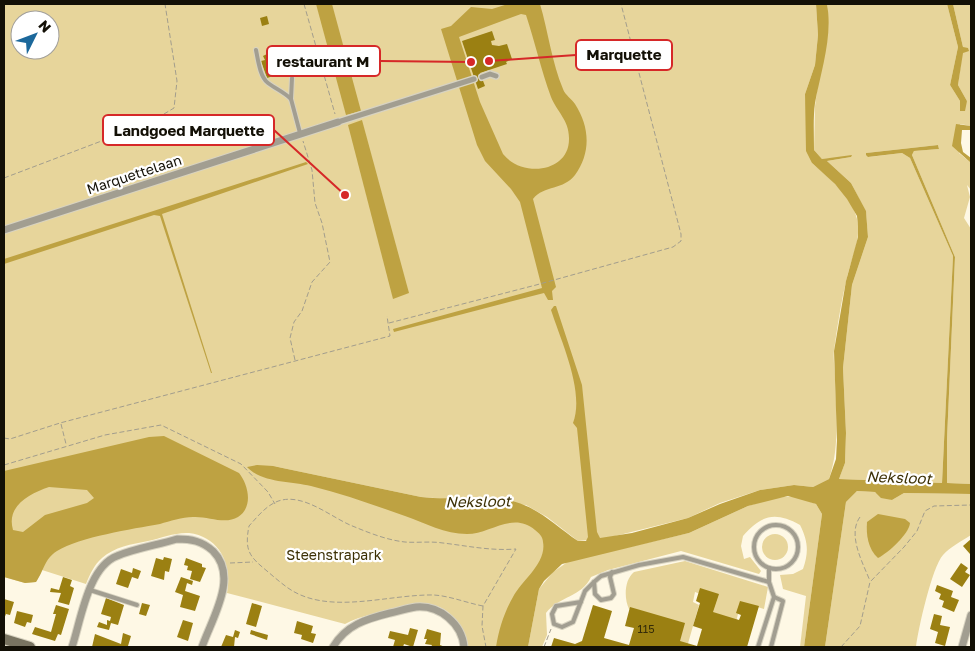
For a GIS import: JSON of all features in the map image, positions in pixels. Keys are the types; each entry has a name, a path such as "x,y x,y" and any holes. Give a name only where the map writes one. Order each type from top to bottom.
{"main road":[{"path":"4,640 30,647"}],"street":[{"path":"482,77 490,74 496,76"},
{"name":"Marquettelaan","path":"4,230 300,133 474,79"},
{"path":"72,647 97,573 116,556 177,539 197,541 208,546 221,562 225,574 224,586 202,647"},
{"path":"333,647 338,638 356,623 417,607 436,610 452,620 459,630 464,647"},
{"path":"962,647 971,615"}],"lane":[{"path":"256,50 263,76 267,82 285,93 291,100"},
{"path":"292,78 291,100 300,133"},
{"path":"771,524 783,525 792,532 798,542 797,554 791,564 780,569 769,568 759,562 754,551 754,540 760,530 771,524"},
{"path":"581,602 556,606 552,614 554,624 562,627 573,622 581,602 585,590 594,582 612,572 639,565 683,557 769,582"},
{"path":"758,647 774,597 769,582 769,568"},
{"path":"594,582 595,594 601,600 607,600 614,594 610,577 612,572"},
{"path":"90,590 137,605"},
{"path":"771,647 784,600 774,597"}],"path":[{"path":"4,178 149,123 174,108 177,81 164,4"},
{"path":"304,4 338,122"},
{"path":"389,323 673,247 681,241 681,234 621,4"},
{"path":"295,360 290,338 294,322 302,311 312,282 330,262 322,224 315,203 312,170 300,133"},
{"path":"4,438 10,438 60,423 390,336 387,316"},
{"path":"60,423 67,445"},
{"path":"4,465 67,445 132,429 161,425 241,464 268,492 275,504"},
{"path":"483,606 437,595 394,596 350,603 322,601 303,596 288,589 254,562 249,553 249,526 260,514 282,500 303,502 377,536 405,542 438,542 494,551 516,549 483,606 482,626 486,647"},
{"path":"870,582 917,531 925,511 934,506 971,505"},
{"path":"841,647 860,626 870,582 855,537 855,528 860,517"},
{"path":"221,562 249,564 254,562"},
{"path":"544,647 554,624"}],"green space":[{"name":"Steenstrapark","path":"4,4 816,4 818,35 815,65 805,94 812,163 845,195 854,211 858,227 857,243 842,298 834,350 836,442 829,479 813,487 794,485 760,490 720,503 688,518 607,538 578,541 547,517 526,505 421,497 273,466 449,516 511,509 562,547 541,576 513,647 468,647 464,634 452,615 446,610 432,605 370,615 357,618 345,624 227,593 228,573 222,554 209,540 189,533 179,533 112,551 97,564 86,584 42,570 36,582 25,583 4,577"},
{"path":"827,4 947,4 958,47 950,85 960,101 960,111 967,101 958,85 963,47 953,4 971,4 971,126 960,124 959,153 971,163 971,190 967,185 970,197 964,218 971,229 971,484 947,483 947,439 955,257 912,155 914,151 939,149 938,145 866,153 869,157 902,153 910,158 953,256 942,483 839,479 845,463 846,433 843,368 852,285 868,237 866,212 851,183 827,161 851,157 822,159 814,150 815,106 828,10"},
{"path":"857,491 875,492 892,500 904,493 971,494 971,535 943,555 934,572 916,647 825,647 846,502"},
{"path":"795,496 816,504 822,514 804,647 800,647 806,596 783,589 780,575 793,574 803,569 807,552 805,536 800,525 783,518 769,517 756,523 743,536 741,546 744,559 750,557 761,571 759,574 681,551 608,570 591,577 582,589 551,607 546,613 547,635 542,647 528,647 539,589 553,572 569,561 689,533 748,506 773,498"},
{"path":"775,534 784,538 788,547 784,556 775,560 766,556 762,547 766,538"},
{"path":"685,561 768,587 764,609 741,602 736,622 709,615 706,596 695,592 693,602 699,605 687,647 676,647 681,625 629,609 626,600 626,590 628,580 634,572"}],"water":[{"path":"316,4 332,4 361,111 346,115"},
{"path":"508,4 540,4 559,79 564,91 574,102 580,113 586,131 587,140 584,158 575,175 565,183 543,191 533,199 556,287 552,291 553,300 548,300 544,293 394,332 393,329 542,288 520,202 511,189 485,161 477,145 441,29 451,26 471,7 492,9","holes":["521,14 526,15 544,77 553,102 565,121 569,138 567,150 562,159 554,165 532,169 521,167 511,162 503,154 480,102 459,37"]},
{"name":"Neksloot","path":"816,4 827,4 828,28 826,54 815,103 814,150 822,159 852,155 851,157 827,161 851,183 866,211 868,237 852,285 843,368 846,433 845,463 839,479 942,483 953,256 910,158 902,153 868,157 866,155 866,153 938,145 939,149 914,151 912,155 955,257 947,439 947,483 971,484 971,494 904,493 892,500 881,498 875,492 857,491 846,502 825,647 804,647 822,514 816,504 788,496 748,506 689,533 562,564 544,581 539,589 528,647 496,647 502,621 510,603 541,557 543,540 535,530 527,525 510,523 476,533 459,534 435,528 382,508 311,486 269,479 253,472 247,467 257,465 273,466 421,497 487,498 513,501 538,512 578,541 586,541 588,537 577,428 573,423 576,411 576,397 566,351 551,310 556,306 582,385 597,532 600,538 632,533 688,518 760,490 794,485 813,487 829,479 836,459 837,440 834,351 846,281 858,237 858,226 857,216 847,199 835,184 812,163 806,151 805,94 815,65 818,35"},
{"path":"947,4 953,4 963,47 968,48 969,51 963,53 958,85 967,101 965,111 960,111 960,101 950,85 958,47"},
{"path":"362,120 409,293 393,299 348,125"},
{"path":"956,124 971,126 971,130 962,130 961,143 963,152 971,158 971,163 952,146"},
{"path":"306,162 308,164 162,214 212,373 160,216 154,215 4,264 4,259"},
{"path":"164,436 239,473 245,483 248,495 248,502 243,513 238,517 228,520 199,517 176,519 92,538 67,546 53,554 36,582 25,583 4,577 4,471 149,437","holes":["49,487 87,490 94,498 87,503 45,515 23,532 13,530 13,514 16,508 34,493"]},
{"path":"878,514 905,519 910,523 906,532 897,543 878,558 870,546 867,537 867,522"}],"building":[{"path":"267,16 269,24 262,26 260,18"},
{"path":"492,31 495,40 491,41 492,45 507,44 512,59 506,62 507,64 480,73 485,86 478,89 462,41"},
{"path":"293,51 299,68 267,78 261,61 265,60 263,56 267,54 268,58"},
{"path":"971,539 971,553 970,554 963,546"},
{"path":"164,557 172,559 169,572 165,571 164,580 151,576 156,558 163,560"},
{"path":"186,558 202,564 202,567 206,568 200,582 190,579 192,571 187,570 188,566 184,565"},
{"path":"961,563 968,568 965,572 970,575 962,587 950,579"},
{"path":"133,568 141,571 138,579 132,577 128,588 116,584 121,569 132,573"},
{"path":"63,577 72,580 70,586 74,588 69,605 58,602 61,593 50,592 51,588 59,590"},
{"path":"181,577 193,581 192,585 187,583 185,591 200,596 195,611 180,607 183,595 175,592"},
{"path":"937,585 953,591 951,597 959,600 954,612 942,607 944,601 939,599 941,594 935,591"},
{"path":"700,588 719,594 713,612 739,620 741,615 736,613 740,601 759,606 747,647 551,647 554,638 575,644 582,641 593,605 612,611 604,638 629,645 634,628 625,626 630,607 685,623 680,641 697,646 702,629 693,626 700,603 696,601"},
{"path":"106,598 124,605 118,625 111,623 109,630 97,627 99,622 107,625 107,620 110,621 111,617 101,614"},
{"path":"4,599 14,602 10,615 6,614 4,619"},
{"path":"142,603 150,605 146,616 139,614"},
{"path":"252,603 262,606 256,627 246,624"},
{"path":"56,605 69,609 61,635 58,634 55,641 32,634 35,627 51,632 56,614 53,614"},
{"path":"17,611 33,615 31,623 27,622 25,627 14,623"},
{"path":"934,614 942,616 940,625 950,627 945,646 935,643 938,632 930,629"},
{"path":"183,620 193,623 188,641 177,637"},
{"path":"297,621 313,626 311,633 316,634 313,643 301,639 302,635 294,633"},
{"path":"410,628 418,630 413,647 404,644 403,647 393,647 395,640 388,638 390,631 408,635"},
{"path":"427,629 441,633 440,645 445,647 431,647 432,645 425,644 427,639 424,639"},
{"path":"235,630 240,632 238,638 235,637 234,647 221,647 226,635 233,637"},
{"path":"251,630 268,635 267,640 250,634"},
{"path":"123,633 131,636 128,646 131,647 92,647 95,634 121,644"}],"place":[{"name":"Marquette","path":"489,61"},
{"name":"restaurant M","path":"471,62"},
{"name":"Landgoed Marquette","path":"345,195"}]}
